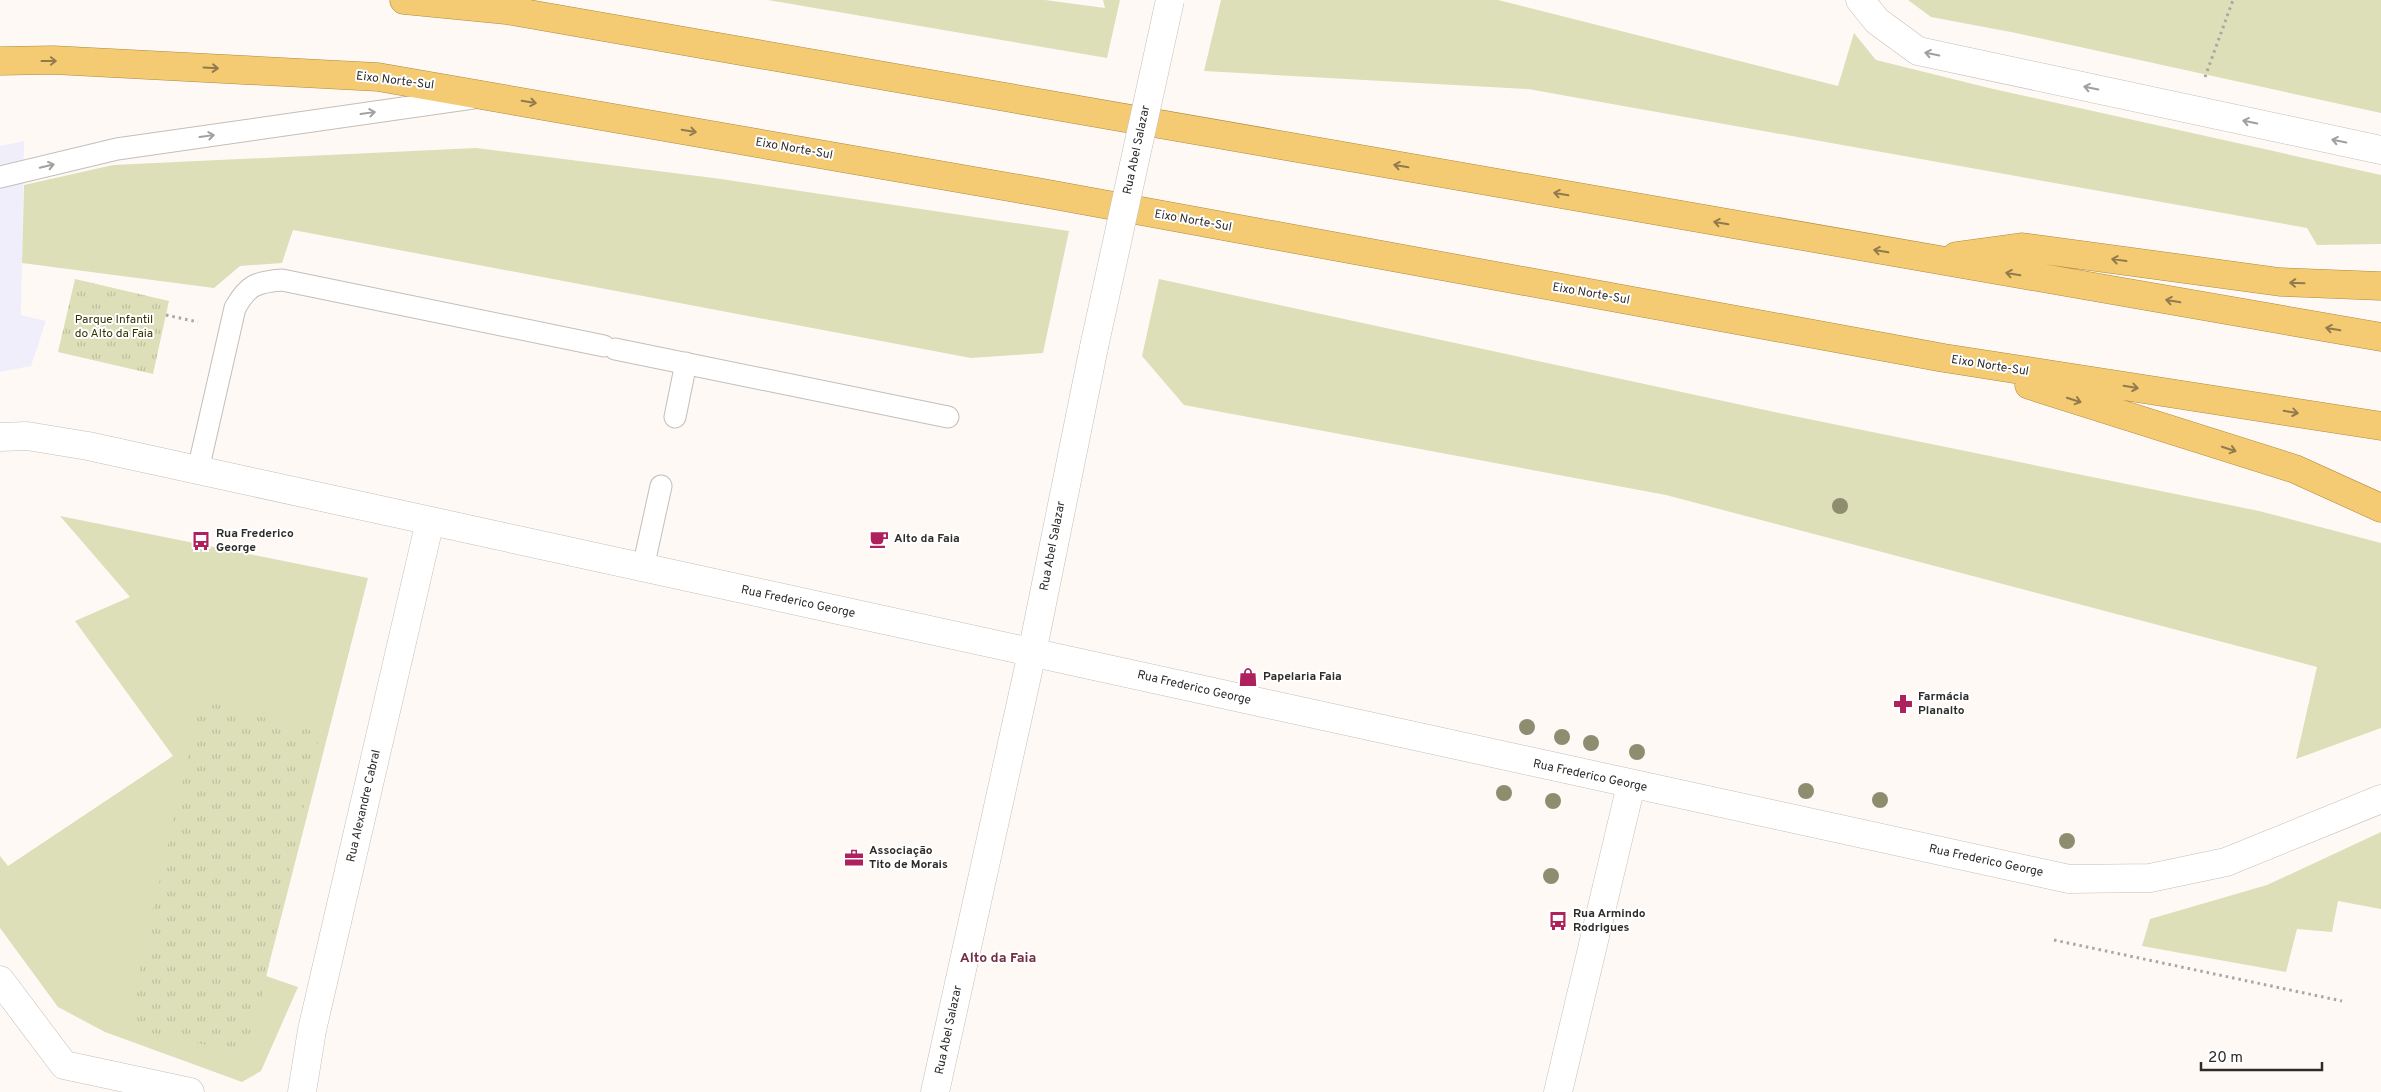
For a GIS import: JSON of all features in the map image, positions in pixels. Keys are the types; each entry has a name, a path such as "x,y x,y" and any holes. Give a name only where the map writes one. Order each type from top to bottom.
{"highway":[{"path":"404,0 506,10 1929,260 2381,337"},
{"name":"Eixo Norte-Sul","path":"0,61 54,60 378,77 1043,193 1944,358 2381,426"},
{"path":"1929,260 2022,247 2280,282 2381,286"},
{"path":"1944,358 2295,470 2381,508"}],"street":[{"name":"Rua Abel Salazar","path":"935,1092 1032,653 1094,347 1170,0"},
{"path":"1860,0 1876,21 1918,51 2381,150"},
{"name":"Rua Frederico George","path":"0,437 27,436 198,470 2069,879 2150,878 2226,862 2381,799"},
{"name":"Rua Alexandre Cabral","path":"302,1092 312,1030 430,521"},
{"path":"1558,1092 1631,784"},
{"path":"0,980 64,1065 190,1092"}],"lane":[{"path":"0,176 117,150 491,96"},
{"path":"198,470 235,308 244,292 260,282 282,280 948,417"},
{"path":"675,417 686,363"},
{"path":"643,568 661,486"}],"path":[{"path":"2193,110 2233,0"},
{"path":"2054,940 2342,1001"}],"shaded area":[{"path":"24,141 21,315 46,321 31,366 0,372 0,146"}],"green space":[{"path":"768,0 1045,0 1105,8 1103,0 1120,0 1107,58"},
{"path":"1221,0 1498,0 1838,86 1854,33 1876,60 1989,88 2381,175 2381,244 2317,245 2307,228 1528,89 1204,71"},
{"path":"1908,0 2381,0 2381,113 2016,33 1931,17"},
{"path":"476,148 721,179 1069,231 1043,353 971,358 293,230 282,263 240,266 214,288 22,263 24,185 113,165"},
{"name":"Parque Infantil do Alto da Faia","path":"75,279 169,301 153,374 58,352"},
{"path":"1159,279 1779,413 2259,511 2381,543 2381,728 2296,759 2317,667 1666,495 1184,405 1142,356"},
{"path":"60,516 368,578 266,976 298,987 261,1071 242,1082 105,1032 58,1007 0,928 0,856 8,866 173,756 75,621 130,597"},
{"path":"201,700 320,733 249,1054 126,1028"},
{"path":"2381,832 2381,909 2338,901 2332,932 2297,929 2286,972 2142,946 2150,919 2267,885"}],"place":[{"name":"Alto da Faia","path":"879,539"},
{"name":"Rua Frederico George","path":"201,541"},
{"name":"Papelaria Faia","path":"1248,677"},
{"name":"Farmácia Planalto","path":"1903,704"},
{"name":"Associação Tito de Morais","path":"854,858"},
{"name":"Rua Armindo Rodrigues","path":"1558,921"}],"district":[{"name":"Alto da Faia","path":"998,958"}]}
